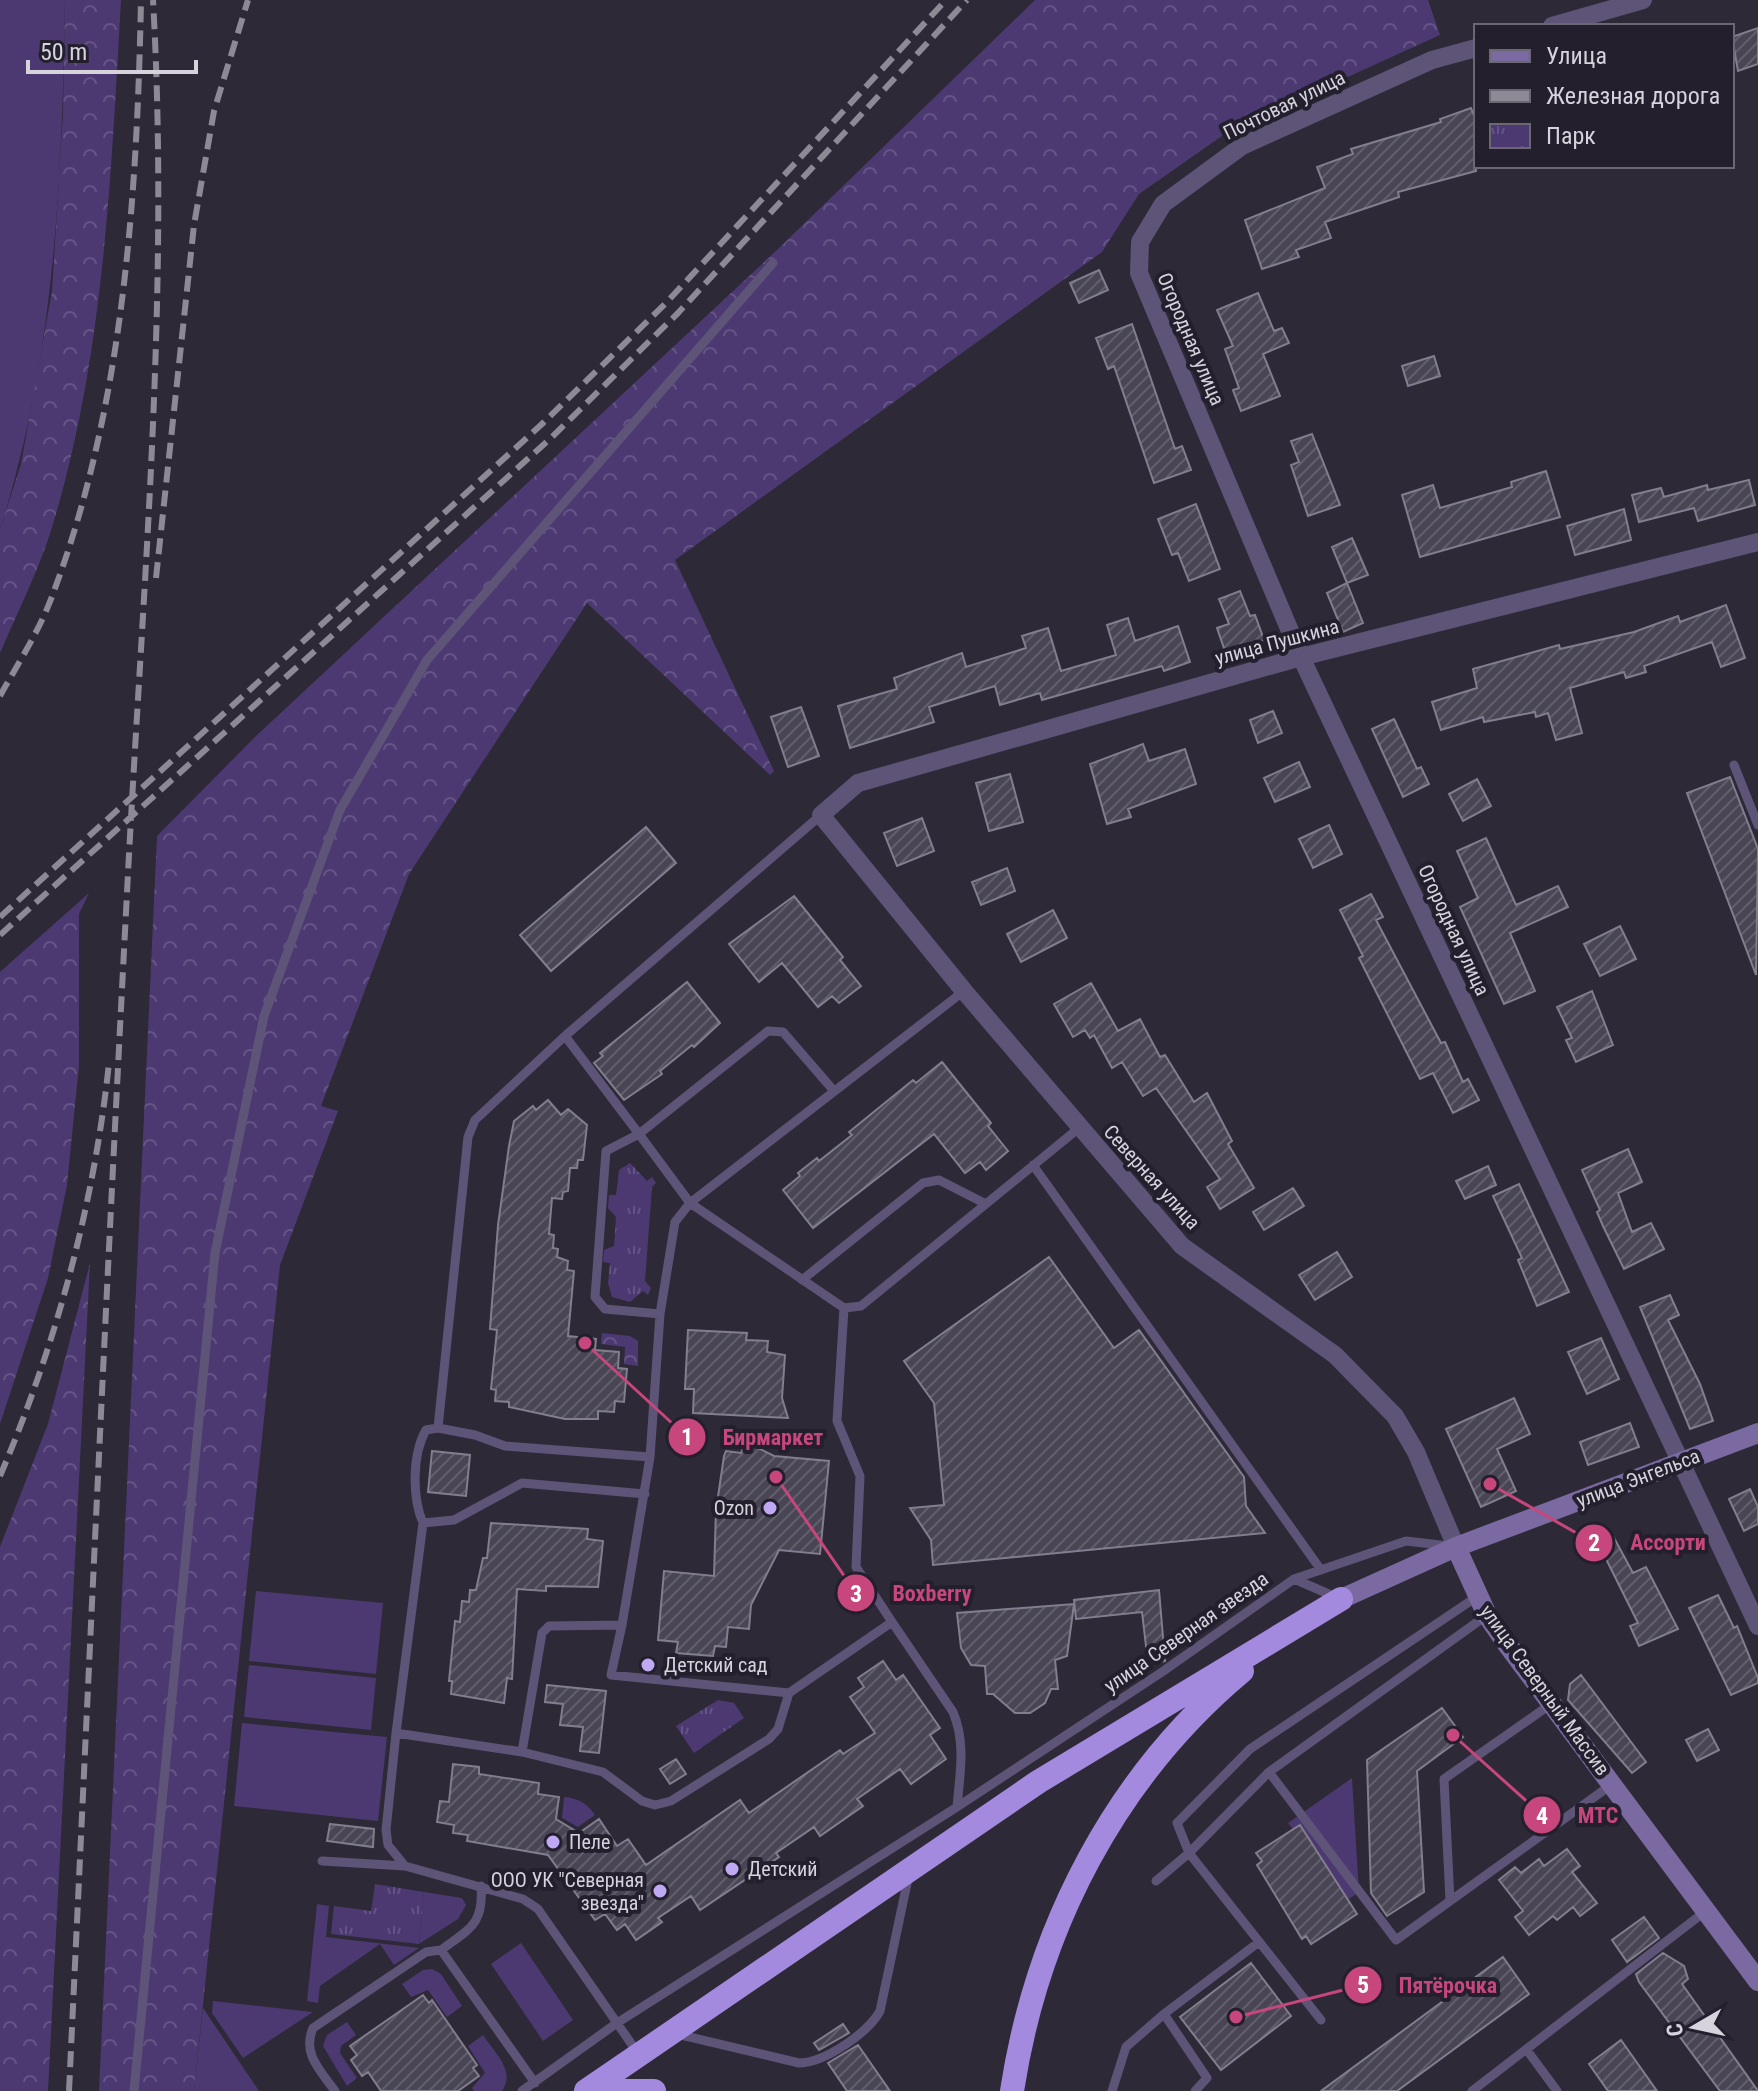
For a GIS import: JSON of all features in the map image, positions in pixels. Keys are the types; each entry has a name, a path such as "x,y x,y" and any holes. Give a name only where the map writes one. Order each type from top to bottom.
{"highway":[{"path":"586,2091 1038,1782 1341,1599"},
{"path":"1012,2091 1021,2034 1050,1940 1091,1851 1138,1780 1215,1693 1274,1644 1341,1599"},
{"path":"603,2091 654,2091"}],"street":[{"path":"1559,24 1643,0"},
{"name":"Почтовая улица","path":"1140,242 1163,204 1242,146 1432,60 1474,49"},
{"name":"Огородная улица","path":"1140,242 1139,273 1149,301 1301,657 1758,1626"},
{"name":"улица Пушкина","path":"821,815 858,783 1301,657 1758,542"},
{"name":"Северная улица","path":"821,815 964,991 1182,1246 1335,1355 1395,1416 1416,1452 1456,1547"},
{"name":"улица Энгельса","path":"1341,1599 1456,1547 1758,1433"},
{"name":"улица Северный Массив","path":"1456,1547 1487,1615 1758,1981"}],"lane":[{"path":"134,2091 215,1253 264,1016 340,810 427,660 773,263"},
{"path":"1734,765 1758,825"},
{"path":"438,1428 468,1137 475,1120 565,1036 821,815"},
{"path":"789,1693 611,1675 645,1494 660,1314 675,1222 690,1203 964,991"},
{"path":"660,1314 605,1309 595,1297 606,1151 639,1134 768,1031 783,1032 834,1091"},
{"path":"565,1036 690,1203 844,1308 861,1306 1079,1128"},
{"path":"1033,1165 1321,1570"},
{"path":"802,1280 923,1183 939,1180 986,1204"},
{"path":"844,1308 837,1421 860,1476 856,1567 953,1712 960,1728 963,1748 957,1807"},
{"path":"405,1866 388,1845 386,1830 423,1523 415,1495 421,1439 426,1430 438,1428 475,1435 505,1446 650,1457"},
{"path":"423,1523 454,1520 522,1483 645,1494"},
{"name":"улица Северная звезда","path":"522,2091 617,2023 957,1807 1162,1672 1294,1579 1406,1541 1456,1547"},
{"path":"1294,1579 1341,1599"},
{"path":"1321,2020 1189,1853 1177,1823 1250,1749 1478,1596"},
{"path":"1156,1881 1189,1853 1269,1772 1487,1615"},
{"path":"396,1733 522,1752 603,1772 642,1801 655,1805 671,1801 769,1739 778,1729 789,1693 892,1622"},
{"path":"522,1752 542,1633 549,1626 622,1625"},
{"path":"1450,1901 1444,1779 1552,1704"},
{"path":"1269,1772 1396,1940 1613,1784"},
{"path":"322,1861 405,1866 523,1899 538,1909 639,2055"},
{"path":"672,2033 799,2063 812,2063 873,2023 880,2011 910,1871"},
{"path":"335,2091 308,2053 307,2041 313,2028 426,1952 441,1950 478,1920 482,1909 481,1886"},
{"path":"1472,2091 1707,1910"},
{"path":"1112,2091 1126,2047 1259,1942"},
{"path":"441,1950 535,2083"},
{"path":"1164,2014 1207,2078 1195,2091"},
{"path":"1526,2049 1557,2091"}],"green space":[{"path":"0,0 65,0 58,201 44,334 33,399 0,529"},
{"path":"65,0 121,0 109,198 94,330 70,460 48,540 0,653 0,529 21,464 52,291 63,113"},
{"path":"1035,0 1428,0 1440,35 1229,131 1139,194 1102,252 675,560 774,771 770,775 587,603 409,874 321,1106 338,1111 280,1265 194,2091 99,2091 157,836 255,737 777,250"},
{"path":"89,893 79,914 79,1065 67,1185 48,1278 0,1424 0,972"},
{"path":"630,1163 647,1181 652,1177 656,1183 652,1187 645,1281 651,1288 648,1295 643,1291 630,1302 612,1297 608,1283 610,1263 603,1262 604,1250 614,1246 616,1217 608,1208 609,1195 616,1195 619,1170"},
{"path":"90,1263 48,2091 0,2091 0,1547 48,1424"},
{"path":"602,1333 630,1336 638,1341 638,1366 624,1364 625,1347 601,1344"},
{"path":"256,1591 383,1603 376,1674 249,1661"},
{"path":"249,1665 376,1678 371,1730 244,1717"},
{"path":"718,1700 734,1703 744,1718 694,1753 676,1726"},
{"path":"242,1723 387,1737 378,1821 234,1806"},
{"path":"1352,1778 1359,1892 1349,1899 1288,1823"},
{"path":"564,1797 582,1802 595,1815 578,1827 562,1818"},
{"path":"375,1884 424,1892 419,1944 331,1934 334,1906 371,1911"},
{"path":"424,1892 462,1898 466,1905 458,1919 419,1944"},
{"path":"317,1904 329,1906 326,1937 419,1948 394,1965 380,1944 320,1986 318,2003 307,2001"},
{"path":"521,1943 573,2020 543,2041 491,1964"},
{"path":"432,1969 441,1974 462,2006 447,2017 428,1990 411,1997 402,1984 423,1970"},
{"path":"213,2001 313,2012 243,2058 212,2013"},
{"path":"203,2008 259,2091 194,2091"},
{"path":"347,2022 356,2035 341,2046 340,2053 357,2078 347,2086 323,2046 327,2035"},
{"path":"483,2035 505,2069 506,2084 502,2091 474,2091 472,2088 485,2073 468,2046"}],"building":[{"path":"1758,28 1758,64 1738,71 1734,36"},
{"path":"1471,108 1476,171 1398,192 1399,197 1325,222 1331,238 1296,250 1299,257 1262,269 1245,220 1325,188 1317,167 1353,154 1351,149 1441,122 1440,119"},
{"path":"1099,270 1108,290 1079,303 1070,283"},
{"path":"1258,293 1274,331 1282,328 1289,343 1263,354 1280,396 1241,411 1233,390 1239,388 1225,349 1233,346 1217,310"},
{"path":"1132,324 1175,449 1182,446 1191,470 1154,483 1114,366 1108,369 1096,338"},
{"path":"1434,356 1440,376 1408,386 1402,366"},
{"path":"1312,434 1340,505 1308,516 1291,465 1299,462 1291,441"},
{"path":"1546,471 1560,517 1420,557 1402,495 1433,485 1440,508 1512,487 1511,482"},
{"path":"1749,480 1755,505 1698,521 1694,508 1639,522 1632,495 1661,488 1664,497 1707,485 1708,490"},
{"path":"1196,504 1220,569 1189,581 1178,553 1172,555 1158,519"},
{"path":"1624,509 1631,540 1575,555 1567,526"},
{"path":"1352,538 1368,575 1347,583 1332,547"},
{"path":"1347,583 1363,623 1343,632 1327,593"},
{"path":"1240,591 1250,616 1255,615 1264,640 1226,654 1217,628 1229,624 1219,599"},
{"path":"1726,605 1745,658 1721,667 1712,642 1644,666 1646,672 1626,678 1624,672 1570,688 1582,733 1556,740 1548,713 1536,717 1535,712 1484,722 1483,717 1441,730 1432,702 1477,688 1473,669 1559,645 1560,649 1634,632 1678,616 1680,622"},
{"path":"1128,618 1135,641 1178,626 1190,662 1164,671 1162,666 1042,700 1040,693 1000,705 995,686 929,707 934,722 850,748 838,706 897,689 894,678 962,653 966,667 1026,648 1022,636 1048,628 1061,671 1116,655 1107,625"},
{"path":"801,707 819,756 788,767 771,717"},
{"path":"1273,711 1282,733 1258,743 1250,720"},
{"path":"1394,719 1417,769 1421,767 1429,784 1403,797 1372,729"},
{"path":"1143,744 1149,761 1185,749 1196,784 1128,809 1131,817 1107,824 1090,764"},
{"path":"1299,762 1310,787 1275,802 1264,778"},
{"path":"1010,774 1023,822 989,831 976,783"},
{"path":"1730,777 1758,849 1756,975 1687,793"},
{"path":"1477,779 1491,806 1463,821 1449,794"},
{"path":"922,818 934,851 897,866 884,833"},
{"path":"1329,825 1342,854 1313,868 1299,839"},
{"path":"646,827 676,863 551,971 520,935"},
{"path":"1486,838 1516,905 1558,886 1568,907 1510,933 1535,991 1504,1004 1460,907 1478,898 1457,851"},
{"path":"1007,868 1015,891 981,905 972,882"},
{"path":"1371,894 1383,917 1376,920 1441,1043 1445,1042 1463,1082 1468,1079 1479,1100 1453,1113 1433,1073 1420,1079 1359,958 1363,956 1340,910"},
{"path":"794,896 843,957 840,960 861,986 839,1003 832,996 818,1007 782,963 759,982 729,944"},
{"path":"1053,910 1067,938 1021,962 1007,934"},
{"path":"1620,926 1636,959 1600,976 1584,944"},
{"path":"687,982 720,1023 694,1047 692,1045 660,1071 662,1074 624,1100 594,1063 603,1056 600,1053"},
{"path":"1091,983 1118,1031 1140,1019 1160,1057 1165,1055 1194,1102 1207,1093 1232,1141 1228,1144 1254,1188 1220,1209 1207,1187 1220,1179 1156,1088 1143,1096 1122,1062 1112,1068 1094,1035 1090,1038 1085,1030 1073,1037 1054,1004"},
{"path":"1592,991 1613,1045 1576,1062 1566,1040 1572,1038 1557,1007"},
{"path":"942,1062 991,1123 988,1126 1008,1151 986,1170 980,1162 965,1173 934,1134 813,1228 783,1190 800,1176 798,1173 852,1135 849,1132 913,1080 916,1083"},
{"path":"548,1100 561,1115 568,1109 587,1125 583,1160 578,1160 577,1168 570,1168 568,1191 563,1192 562,1199 552,1198 549,1234 554,1235 553,1248 558,1249 557,1257 568,1261 567,1270 574,1271 568,1336 596,1339 595,1350 619,1352 618,1368 627,1369 624,1402 615,1401 614,1412 598,1411 598,1419 565,1419 509,1407 509,1402 495,1401 496,1390 491,1389 497,1330 490,1329 498,1225 509,1146 514,1121 533,1106 536,1110"},
{"path":"1628,1149 1642,1182 1618,1193 1632,1232 1651,1223 1664,1249 1624,1269 1597,1212 1600,1210 1582,1170"},
{"path":"1488,1166 1496,1185 1465,1199 1456,1181"},
{"path":"1519,1184 1569,1292 1537,1306 1518,1260 1522,1258 1493,1196"},
{"path":"1293,1188 1304,1206 1264,1230 1253,1212"},
{"path":"1337,1252 1352,1277 1315,1300 1299,1275"},
{"path":"1049,1257 1114,1348 1139,1330 1244,1477 1246,1506 1265,1533 933,1565 931,1540 910,1508 944,1505 934,1403 904,1361"},
{"path":"1670,1295 1679,1315 1668,1320 1700,1384 1713,1421 1690,1429 1640,1307"},
{"path":"688,1330 747,1333 746,1340 768,1341 767,1352 785,1355 782,1398 788,1418 693,1413 694,1389 685,1389"},
{"path":"1601,1338 1619,1379 1587,1394 1568,1352"},
{"path":"1514,1398 1530,1434 1497,1449 1516,1491 1481,1507 1446,1429"},
{"path":"1630,1423 1639,1447 1588,1465 1580,1442"},
{"path":"746,1442 774,1456 829,1461 820,1554 779,1550 751,1605 749,1629 728,1627 726,1647 715,1646 713,1656 676,1653 678,1642 658,1640 664,1571 714,1576 716,1510 724,1456 726,1451 741,1453"},
{"path":"432,1451 470,1455 466,1496 428,1492"},
{"path":"1750,1489 1758,1507 1758,1524 1744,1531 1729,1499"},
{"path":"491,1523 588,1529 587,1539 603,1541 598,1587 546,1586 546,1591 517,1589 512,1679 507,1678 504,1703 451,1694 452,1681 449,1681 455,1621 460,1622 462,1601 469,1602 470,1590 476,1590 483,1558 487,1558"},
{"path":"1613,1536 1633,1573 1646,1567 1678,1629 1639,1646 1630,1626 1638,1623 1598,1543"},
{"path":"1159,1590 1165,1661 1148,1663 1142,1612 1076,1619 1074,1600"},
{"path":"1718,1595 1734,1628 1737,1626 1758,1678 1758,1683 1731,1695 1689,1608"},
{"path":"1074,1604 1067,1656 1055,1660 1058,1689 1051,1689 1045,1703 1030,1713 1015,1713 993,1694 987,1694 985,1666 971,1665 961,1648 957,1613"},
{"path":"883,1661 896,1680 903,1675 940,1728 930,1735 946,1759 911,1784 900,1769 857,1799 863,1806 820,1836 814,1827 776,1853 779,1857 700,1910 691,1896 658,1918 662,1922 636,1940 625,1924 617,1930 605,1914 595,1920 548,1855 467,1841 468,1835 453,1833 454,1825 437,1822 440,1801 449,1802 453,1764 479,1767 479,1774 539,1783 538,1794 559,1797 556,1819 579,1833 599,1819 617,1846 628,1839 646,1865 740,1800 749,1813 840,1750 843,1754 875,1733 850,1697 864,1687 858,1678"},
{"path":"1581,1675 1646,1762 1632,1773 1568,1700 1570,1684"},
{"path":"547,1685 606,1691 599,1753 580,1751 583,1727 560,1725 563,1704 545,1702"},
{"path":"1442,1708 1463,1737 1417,1771 1424,1892 1387,1916 1371,1893 1367,1760"},
{"path":"1708,1729 1719,1750 1697,1761 1686,1740"},
{"path":"676,1759 686,1774 670,1784 660,1769"},
{"path":"330,1824 374,1829 373,1847 327,1841"},
{"path":"1300,1825 1357,1914 1311,1944 1306,1936 1302,1939 1257,1865 1262,1861 1256,1853"},
{"path":"1567,1849 1580,1866 1572,1872 1597,1903 1580,1916 1573,1907 1557,1920 1553,1916 1529,1935 1515,1917 1523,1911 1499,1880 1515,1867 1521,1873 1539,1859 1544,1866"},
{"path":"1644,1917 1659,1938 1627,1962 1612,1940"},
{"path":"1663,1953 1684,1966 1688,1979 1682,1984 1758,2091 1720,2091 1639,1982 1636,1974"},
{"path":"1503,1957 1529,1994 1397,2091 1321,2091"},
{"path":"1251,1963 1291,2016 1221,2070 1180,2017"},
{"path":"423,1995 429,2003 432,2000 477,2065 473,2068 479,2076 458,2091 381,2091 368,2072 362,2076 351,2060 357,2055 350,2046"},
{"path":"843,2024 849,2033 819,2050 814,2043"},
{"path":"1621,2040 1657,2091 1608,2091 1589,2064"},
{"path":"858,2045 890,2091 847,2091 828,2063"}],"railway":[{"path":"0,696 51,599 95,454 110,380 130,228 141,0"},
{"path":"69,2091 119,1043 152,446 158,223 153,0"},
{"path":"156,578 194,225 214,111 248,0"},
{"path":"0,917 542,424 666,303 946,0"},
{"path":"0,935 552,437 678,313 967,0"},
{"path":"0,1476 39,1376 70,1274 94,1169 109,1063"}],"place":[{"name":"Бирмаркет","path":"585,1343"},
{"name":"Boxberry","path":"776,1477"},
{"name":"Ассорти","path":"1490,1484"},
{"name":"Ozon","path":"770,1508"},
{"name":"Детский сад","path":"648,1665"},
{"name":"МТС","path":"1453,1735"},
{"name":"Пеле","path":"553,1842"},
{"name":"Детский","path":"732,1869"},
{"name":"ООО УК \"Северная звезда\"","path":"660,1891"},
{"name":"Пятёрочка","path":"1236,2017"}]}
